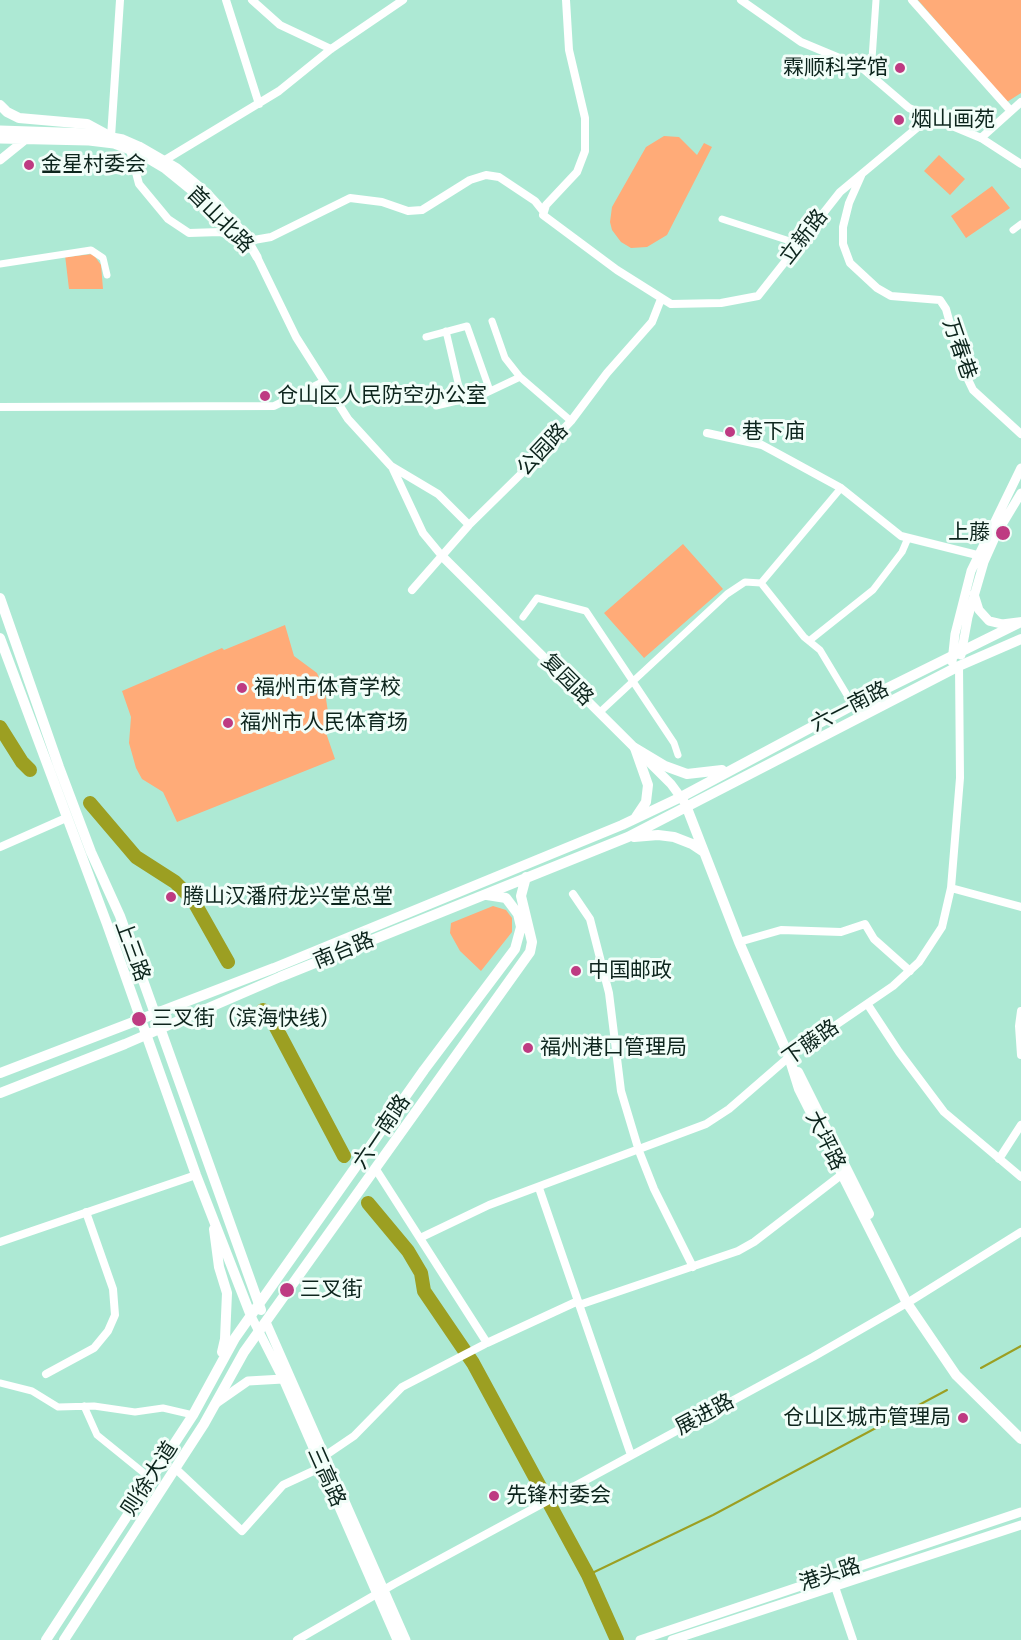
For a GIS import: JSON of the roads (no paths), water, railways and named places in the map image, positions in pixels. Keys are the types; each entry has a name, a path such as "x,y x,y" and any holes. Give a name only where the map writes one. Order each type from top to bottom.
{"main road":[{"path":"0,105 7,112 19,118 87,124 111,136"},
{"name":"首山北路","path":"0,130 56,131 111,136 130,141 165,160 216,202 257,257"},
{"name":"首山北路","path":"0,139 89,141 130,150 165,170 206,203 243,239"},
{"path":"0,160 27,139"},
{"path":"958,653 965,587 977,555 1021,468"},
{"path":"955,668 974,594 997,533 1021,493"},
{"name":"复园路","path":"442,556 600,712 681,797 687,808"},
{"path":"974,594 979,610 989,621 1002,624 1021,622"},
{"name":"上三路","path":"0,598 91,852 120,916 266,1322"},
{"name":"六一南路","path":"681,797 853,705 1021,622"},
{"name":"上三路","path":"0,638 107,924 196,1175 251,1316"},
{"name":"六一南路","path":"687,808 955,668 1021,639"},
{"path":"635,748 665,766 687,774 705,774 737,767"},
{"path":"633,820 641,812 648,792 646,772 635,748"},
{"name":"南台路","path":"0,1073 274,968 633,820 681,797"},
{"path":"687,808 739,942 789,1057 910,1301 959,1373 1021,1439"},
{"name":"南台路","path":"0,1093 146,1035 475,897 628,837 687,808"},
{"path":"628,837 658,835 674,837 704,852"},
{"name":"六一南路","path":"266,1322 530,952 532,942 521,896 526,877"},
{"name":"六一南路","path":"251,1316 424,1070 514,949 520,933 521,919 511,902 495,895 475,897"},
{"path":"206,1391 225,1345 227,1301 215,1250 213,1216"},
{"name":"则徐大道","path":"46,1640 193,1415 226,1352 251,1316"},
{"name":"三高路","path":"251,1316 283,1379 321,1467 380,1592 406,1640"},
{"name":"则徐大道","path":"64,1640 176,1468 266,1322"},
{"name":"三高路","path":"266,1322 326,1455 397,1640"},
{"path":"215,1404 248,1381 283,1379"},
{"path":"973,1389 1021,1430"},
{"name":"港头路","path":"640,1640 1021,1512"},
{"name":"港头路","path":"672,1640 1021,1525"}],"street":[{"path":"111,136 120,0"},
{"path":"226,0 259,104"},
{"path":"252,0 280,25 331,49"},
{"path":"165,160 259,104 331,49 403,0"},
{"path":"544,214 576,172 585,151 585,118 569,50 566,0"},
{"path":"741,0 801,42 856,64 871,74 905,106 981,138 1021,164"},
{"path":"871,74 876,0"},
{"path":"912,0 1010,111"},
{"path":"981,138 1021,102"},
{"name":"立新路","path":"661,299 675,304 692,305 758,296 834,199 930,117"},
{"path":"130,150 134,172 142,189 179,228 189,233 220,232 243,239 271,237 350,198 382,202 404,210 419,211 471,180 486,175 499,177 535,201 544,214 661,299"},
{"name":"万春巷","path":"864,172 849,203 843,227 843,244 850,263 877,288 891,296 940,300 946,309 964,372 973,390 1021,434"},
{"path":"722,219 799,244"},
{"path":"1013,230 1021,224"},
{"path":"0,264 91,250 103,258 107,275"},
{"path":"257,257 296,337 323,382 348,419 391,466 423,533 442,556"},
{"name":"公园路","path":"412,591 469,525 571,421 607,373 652,322 661,299"},
{"path":"492,321 506,358 520,377 571,421"},
{"path":"426,337 467,326 490,391"},
{"path":"446,332 462,400"},
{"path":"436,406 490,391 520,377"},
{"path":"0,407 274,406 323,382"},
{"path":"706,433 766,447 841,488 895,532 908,538 977,555"},
{"path":"391,466 435,492 469,525"},
{"path":"761,583 841,488"},
{"path":"809,641 873,590 902,552 908,538"},
{"path":"600,712 739,585 749,581 761,583 809,641 820,650 853,705"},
{"path":"523,617 537,598 586,611 674,743 678,755"},
{"name":"下藤路","path":"420,1238 489,1205 686,1133 721,1115 789,1057 868,1005 910,971 926,954 939,933 951,888 960,778 955,668"},
{"path":"0,847 66,818"},
{"path":"951,888 1021,907"},
{"path":"573,894 588,914 609,993 621,1091 639,1150 654,1189 693,1267"},
{"path":"739,942 781,930 841,933 865,924 874,939 910,971"},
{"path":"868,1005 935,1101 1021,1177"},
{"path":"1021,1011 1018,1026 1021,1055"},
{"path":"999,1159 1021,1125"},
{"path":"375,1168 487,1343"},
{"path":"326,1455 354,1437 402,1387 478,1347 578,1303 738,1251 754,1242 845,1172"},
{"path":"0,1242 196,1175"},
{"path":"538,1188 631,1455"},
{"path":"46,1374 98,1344 108,1331 115,1315 113,1289 86,1212"},
{"name":"展进路","path":"297,1640 380,1592 910,1301 1021,1232"},
{"path":"0,1383 32,1391 58,1407 84,1406 135,1412 163,1408 193,1415"},
{"path":"84,1406 97,1435 150,1478"},
{"path":"176,1468 242,1531 283,1485 321,1467"},
{"path":"831,1575 853,1640"}],"waterway":[{"path":"0,727 22,762 30,770"},
{"path":"90,803 136,857 175,882 193,900 228,962"},
{"path":"263,1010 272,1020 344,1156"},
{"path":"368,1203 408,1251 421,1273 424,1291 473,1363 588,1575 617,1640"},
{"path":"981,1368 1021,1346"},
{"path":"588,1575 713,1515 947,1390"}],"place":[{"name":"霖顺科学馆","path":"900,68"},
{"name":"烟山画苑","path":"899,120"},
{"name":"金星村委会","path":"29,165"},
{"name":"仓山区人民防空办公室","path":"265,396"},
{"name":"巷下庙","path":"730,432"},
{"name":"上藤","path":"1003,533"},
{"name":"福州市体育学校","path":"242,688"},
{"name":"福州市人民体育场","path":"228,723"},
{"name":"腾山汉潘府龙兴堂总堂","path":"171,897"},
{"name":"中国邮政","path":"576,971"},
{"name":"三叉街（滨海快线）","path":"139,1019"},
{"name":"福州港口管理局","path":"528,1048"},
{"name":"三叉街","path":"287,1290"},
{"name":"仓山区城市管理局","path":"963,1418"},
{"name":"先锋村委会","path":"494,1496"}]}
